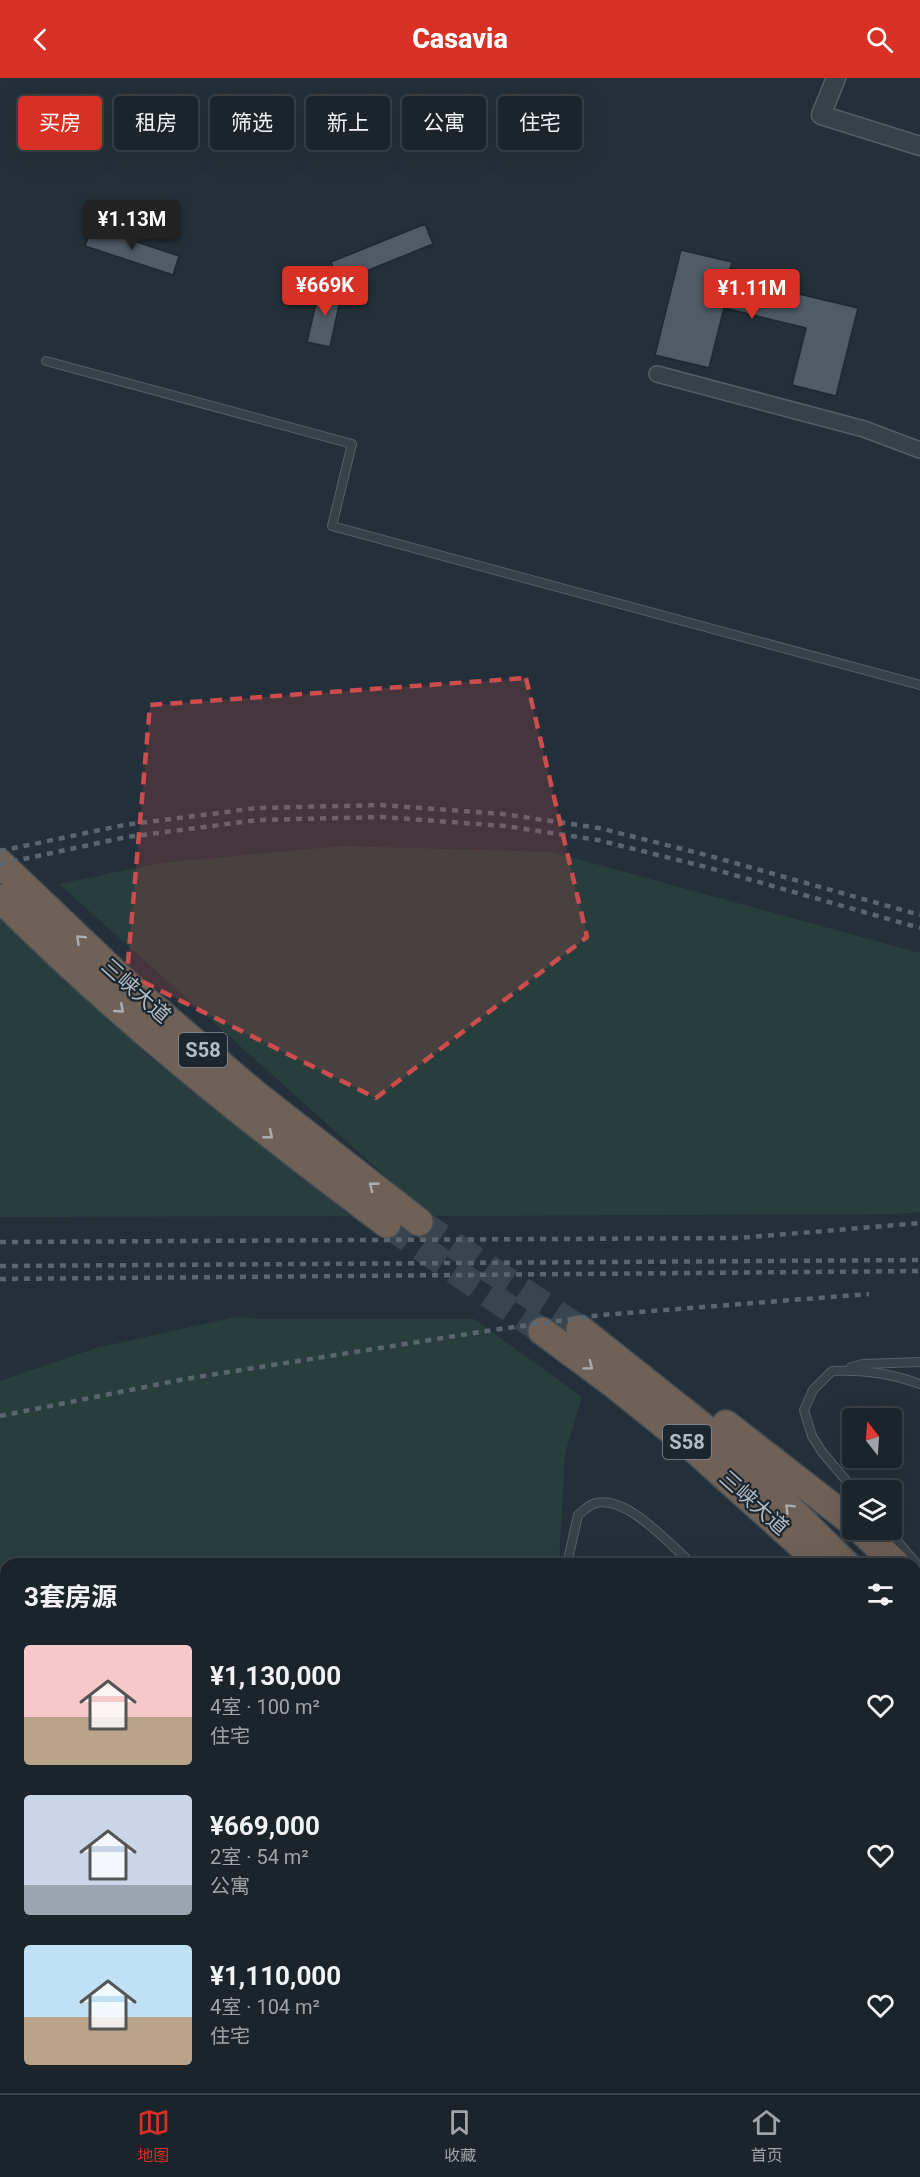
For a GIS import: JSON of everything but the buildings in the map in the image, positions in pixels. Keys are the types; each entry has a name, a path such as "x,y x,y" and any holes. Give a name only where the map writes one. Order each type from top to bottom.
{"highway":[{"name":"三峡大道","path":"0,863 130,987 254,1093 419,1222"},
{"name":"三峡大道","path":"0,898 38,936 220,1094 282,1146 387,1224"},
{"name":"三峡大道","path":"840,1558 726,1444 580,1329 653,1368 842,1514"},
{"name":"三峡大道","path":"542,1331 616,1386 693,1448 815,1558"},
{"path":"871,1540 890,1558"}],"street":[{"path":"836,78 821,115 920,146"},
{"path":"657,374 864,429 920,450"}],"lane":[{"path":"46,361 352,444 332,526 920,685"},
{"path":"846,1480 812,1436 804,1410 813,1390 832,1371 863,1365 920,1362"},
{"path":"832,1371 864,1370 895,1375 920,1384"},
{"path":"568,1558 578,1515 594,1504 618,1504 638,1516 685,1558"},
{"path":"896,1540 912,1558"}],"highlighted area":[{"path":"526,678 587,937 376,1098 127,974 150,705"}],"green space":[{"path":"342,846 552,852 920,953 920,1212 896,1214 430,1216 59,884 160,863"},
{"path":"0,916 152,1059 350,1216 0,1217"},
{"path":"235,1317 258,1319 474,1319 582,1397 565,1453 559,1558 0,1558 0,1381 96,1348"}],"tunnel":[{"path":"419,1222 580,1329"},
{"path":"387,1224 542,1331"}],"railway":[{"path":"0,851 124,825 257,808 381,805 503,814 599,828 710,856 920,915"},
{"path":"0,864 127,837 258,820 382,817 505,826 598,840 706,867 920,928"},
{"path":"0,1242 739,1238 920,1223"},
{"path":"0,1266 920,1260"},
{"path":"0,1279 920,1271"},
{"path":"0,1416 185,1379 493,1330 601,1315 869,1294"}]}
